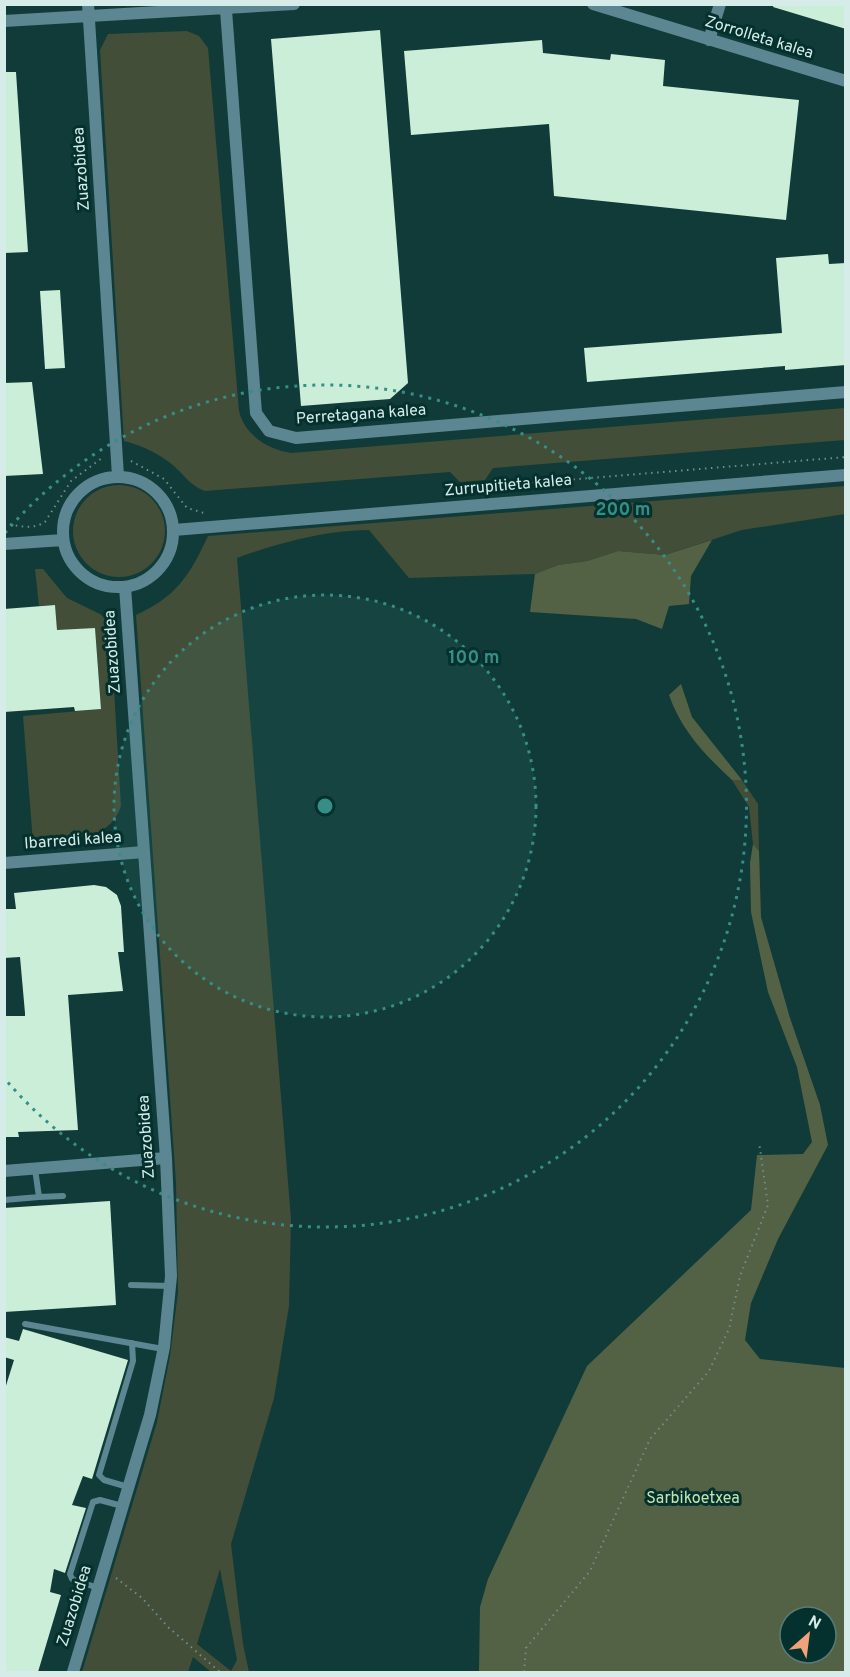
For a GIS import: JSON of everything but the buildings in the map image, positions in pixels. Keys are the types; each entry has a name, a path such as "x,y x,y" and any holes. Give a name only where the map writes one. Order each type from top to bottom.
{"street":[{"path":"4,21 89,10 226,10 294,4"},
{"name":"Zorrolleta kalea","path":"593,4 846,81"},
{"path":"709,40 720,4"},
{"name":"Zuazobidea","path":"89,10 118,476"},
{"name":"Perretagana kalea","path":"226,10 256,413 269,431 296,438 846,392"},
{"path":"118,476 135,479 150,486 162,498 171,513 174,530 168,556 160,568 150,577 125,587 110,587 84,576 74,566 63,540 63,526 72,501 92,483 118,476"},
{"name":"Zurrupitieta kalea","path":"174,530 846,476"},
{"path":"4,544 63,540"},
{"name":"Zuazobidea","path":"72,1672 150,1415 163,1349 170,1286 166,1158 125,587"},
{"name":"Ibarredi kalea","path":"4,863 144,852"},
{"path":"4,1171 166,1158"}],"lane":[{"path":"35,1168 39,1197"},
{"path":"4,1200 63,1196"},
{"path":"131,1285 170,1286"},
{"path":"25,1324 163,1349"},
{"path":"129,1487 104,1480 99,1474 133,1361 132,1343"},
{"path":"98,1588 72,1579 70,1574 93,1502 100,1500 123,1506"}],"path":[{"path":"4,524 17,527 40,525 48,519 57,500 71,481 99,462 104,455 124,454 136,464 164,478 187,508 207,513"},
{"path":"509,489 517,484 846,457"},
{"path":"524,1672 526,1648 590,1570 650,1439 709,1371 729,1329 740,1276 768,1205 759,1142"},
{"path":"102,1573 129,1586 168,1627 220,1672"}],"green space":[{"path":"187,31 199,36 208,48 239,411 246,427 258,440 291,453 845,408 845,440 493,468 485,480 460,482 450,472 205,491 196,487 164,458 124,441 100,50 108,34"},
{"path":"119,485 137,488 152,498 162,513 165,531 162,549 152,564 137,574 119,577 101,574 86,564 76,549 73,531 76,513 86,498 101,488"},
{"path":"845,486 845,514 742,530 665,555 618,551 587,561 558,565 535,574 409,578 369,530 336,532 302,538 237,558 291,1219 289,1306 274,1398 231,1544 243,1644 249,1672 211,1672 193,1657 188,1672 82,1672 157,1422 170,1356 178,1292 176,1183 136,615 162,601 172,592 188,573 208,536","holes":["220,1569 237,1660 231,1671 197,1644"]},
{"path":"712,540 691,576 689,604 669,606 662,629 636,619 530,612 535,574 558,565 587,561 618,551 665,555"},
{"path":"35,569 43,569 67,598 100,614 110,623 121,806 115,818 96,833 72,839 33,842 23,716 101,709 95,628 69,630 60,670 55,605 39,606"},
{"path":"681,684 692,717 742,780 732,780 712,761 680,720 669,695"},
{"path":"732,780 742,780 758,804 759,851 753,844 749,807"},
{"name":"Sarbikoetxea","path":"753,844 759,851 761,917 790,1018 820,1105 828,1145 778,1239 751,1303 745,1340 760,1359 845,1368 845,1672 479,1672 480,1607 488,1579 587,1366 751,1210 757,1155 803,1154 812,1142 797,1067 768,992 751,912 750,863"}]}
